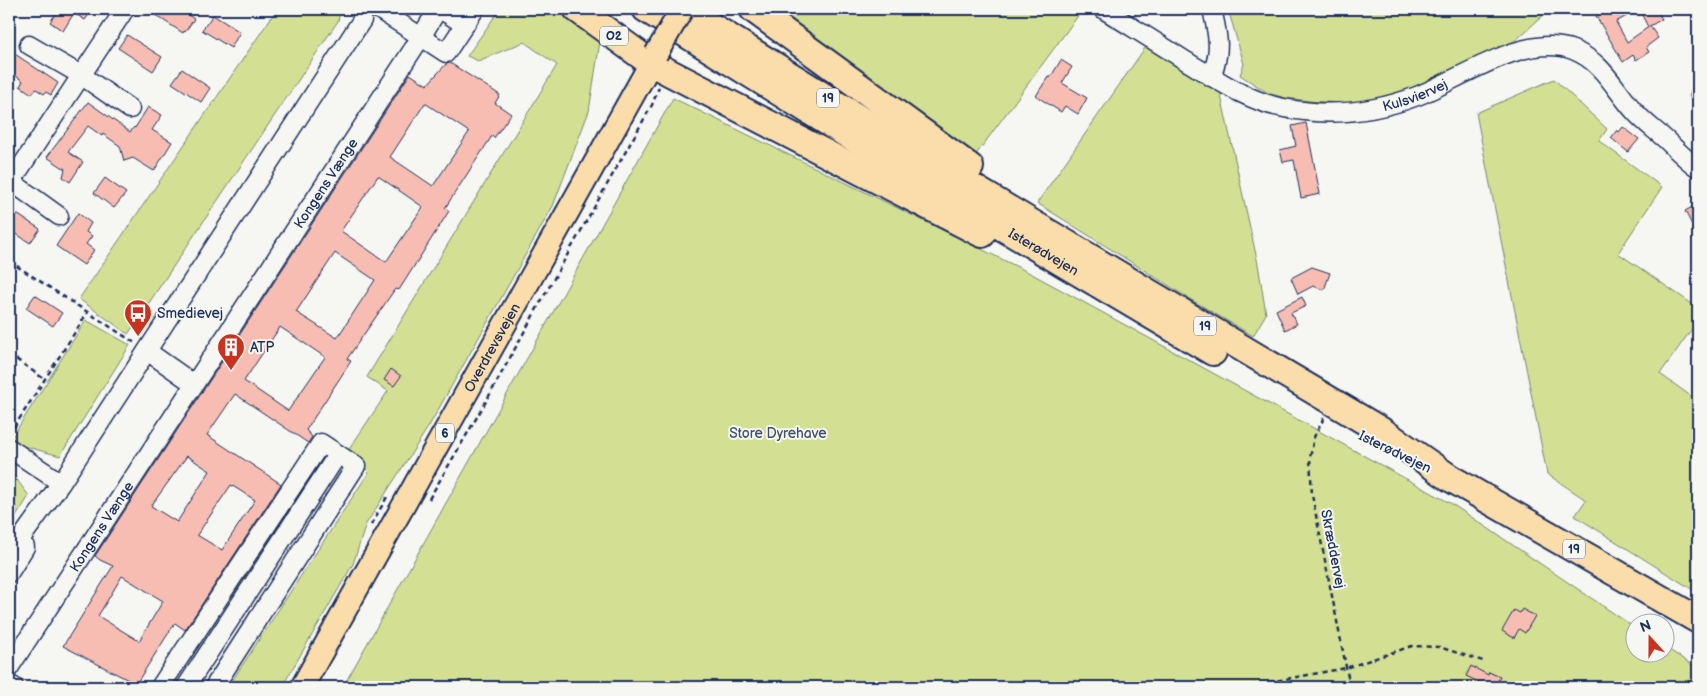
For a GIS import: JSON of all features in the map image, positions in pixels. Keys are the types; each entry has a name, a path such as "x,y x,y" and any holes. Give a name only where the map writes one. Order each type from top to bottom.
{"highway":[{"name":"O2","path":"577,9 654,58"},
{"name":"Isterødvejen","path":"646,9 872,150 1086,278 1324,416 1450,478 1698,620"},
{"name":"Isterødvejen","path":"683,9 884,134 1385,433 1450,478"},
{"path":"753,9 1006,193 1032,223"},
{"path":"654,58 1036,262 1086,278"}],"main road":[{"name":"Overdrevsvejen","path":"302,687 683,9"}],"street":[{"path":"59,216 10,181 125,9"},
{"path":"9,555 50,500 362,20 362,9"},
{"path":"378,9 446,53 476,9"},
{"path":"439,9 465,25"},
{"name":"Kongens Vænge","path":"9,668 439,9"},
{"name":"Kulsviervej","path":"1103,9 1212,76 1257,100 1282,108 1314,113 1349,112 1381,107 1417,96 1501,57 1526,49 1551,45 1572,50 1590,58 1606,74 1636,114 1698,168"},
{"path":"1212,9 1219,41 1217,63 1212,76"},
{"path":"29,45 81,75 130,109"},
{"path":"147,351 194,384"},
{"path":"160,687 321,443 356,466 214,687"},
{"path":"9,448 61,483"},
{"path":"186,687 338,454"},
{"path":"9,574 50,500"},
{"path":"9,684 14,687"}],"path":[{"path":"9,260 128,338"},
{"path":"9,435 88,312"},
{"path":"9,354 44,379"},
{"name":"Skræddervej","path":"1324,416 1314,437 1310,458 1312,494 1350,687"},
{"path":"1242,687 1346,668 1412,646 1440,647 1484,662"}],"green space":[{"path":"277,9 338,9 340,11 338,21 128,334 79,299"},
{"path":"500,9 561,9 601,35 589,111 553,206 429,426 366,524 353,564 282,687 228,687 369,472 348,451 388,391 367,377 557,65 524,42 478,61 467,56"},
{"path":"768,9 1083,9 972,160"},
{"path":"1228,9 1550,9 1516,40 1409,89 1359,103 1318,102 1285,98 1268,93 1240,75 1244,64"},
{"path":"1147,45 1220,91 1258,264 1266,314 1253,336 1190,299 1037,203"},
{"path":"1698,75 1698,106 1689,96"},
{"path":"1554,79 1607,129 1599,141 1662,187 1618,253 1698,308 1698,320 1660,374 1698,401 1698,593 1575,516 1586,500 1547,474 1476,113"},
{"name":"Store Dyrehave","path":"673,98 1032,274 1452,504 1624,620 1624,664 1674,664 1674,653 1698,669 1698,687 343,687"},
{"path":"86,320 130,345 60,456 9,442"},
{"path":"9,469 29,496 9,528"}],"building":[{"path":"59,9 93,9 85,20 74,13 63,31 50,22"},
{"path":"146,9 186,9 184,12 194,19 183,33"},
{"path":"1609,9 1639,9 1616,22 1627,42 1650,26 1658,38 1646,47 1649,52 1636,60 1633,55 1623,62 1596,16"},
{"path":"1639,9 1656,9 1662,19 1648,27"},
{"path":"213,15 240,32 231,48 202,30"},
{"path":"127,35 162,57 153,71 118,48"},
{"path":"9,50 58,83 51,95 46,92 44,94 36,89 32,94 20,86 23,81 9,71"},
{"path":"1061,60 1072,67 1062,83 1087,98 1078,114 1065,106 1061,112 1036,96"},
{"name":"ATP","path":"450,63 500,95 495,103 511,114 494,138 492,136 445,208 449,211 399,290 395,289 347,359 351,361 306,430 312,437 308,443 235,394 207,435 281,484 185,630 175,623 136,684 63,646 113,566 95,556 410,74 427,85 446,64","holes":["425,103 469,132 433,186 390,157","378,176 423,207 386,262 341,231","335,253 375,280 337,338 296,312","280,327 325,357 288,411 244,381","187,456 210,471 177,522 151,506","231,485 255,500 222,550 197,535","122,576 163,601 139,641 98,616"]},
{"path":"182,69 210,88 201,102 172,83"},
{"path":"88,102 130,132 135,128 148,107 162,115 152,130 172,142 154,171 133,158 124,161 120,146 88,126 68,152 83,162 70,182 63,177 65,169 47,157"},
{"path":"1306,123 1320,194 1301,198 1294,160 1283,162 1280,150 1296,146 1292,126"},
{"path":"1623,127 1639,139 1628,152 1611,138 1617,130 1619,132"},
{"path":"105,178 126,193 114,208 94,193"},
{"path":"1698,204 1698,237 1685,211"},
{"path":"9,209 40,229 30,243 9,229"},
{"path":"78,213 91,223 86,232 92,236 86,244 94,250 84,265 56,246"},
{"path":"1312,267 1330,273 1324,290 1313,286 1298,294 1291,278"},
{"path":"35,295 62,313 53,326 26,308"},
{"path":"1302,297 1306,306 1291,313 1297,324 1285,330 1276,310"},
{"path":"391,369 401,376 394,386 384,380"},
{"path":"1522,609 1535,616 1525,633 1519,629 1514,638 1502,631 1514,610 1520,613"},
{"path":"1471,666 1488,675 1489,672 1500,677 1495,687 1481,687 1483,684 1466,676"}],"place":[{"name":"Smedievej","path":"138,337"},
{"name":"ATP","path":"231,371"}]}
